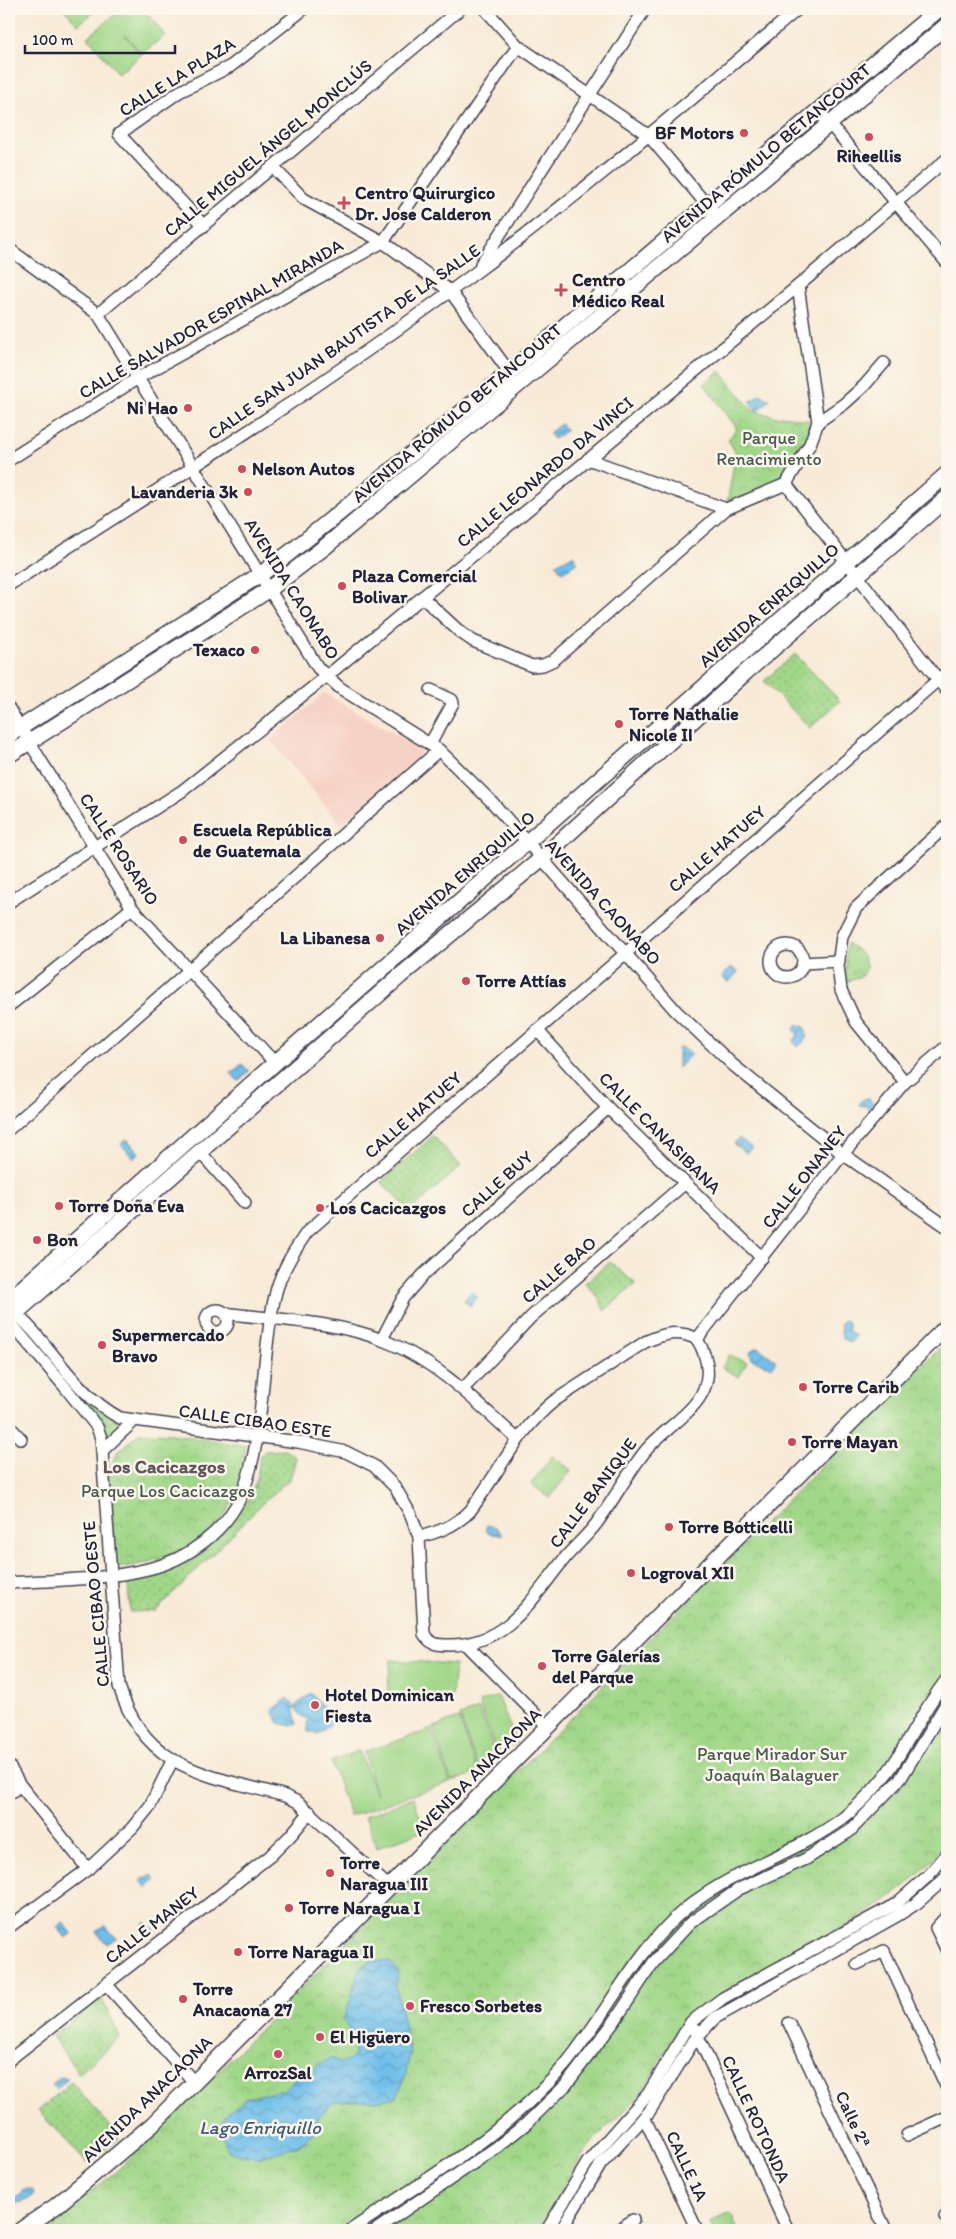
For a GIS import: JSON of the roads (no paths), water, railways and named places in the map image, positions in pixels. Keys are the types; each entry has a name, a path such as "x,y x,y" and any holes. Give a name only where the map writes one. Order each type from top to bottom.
{"main road":[{"name":"AVENIDA RÓMULO BETANCOURT","path":"15,732 261,574 510,373 706,204 939,9"},
{"name":"AVENIDA RÓMULO BETANCOURT","path":"9,755 270,589 409,478 947,25"},
{"name":"AVENIDA ENRIQUILLO","path":"10,1312 275,1064 947,474"},
{"name":"AVENIDA ENRIQUILLO","path":"10,1312 200,1152 400,976 540,859 746,672 947,498"},
{"path":"388,965 400,976"},
{"name":"AVENIDA ANACAONA","path":"21,2230 56,2206 111,2162 152,2125 947,1326"}],"street":[{"name":"CALLE LA PLAZA","path":"204,226 119,134 179,92 231,66 304,9"},
{"name":"CALLE MIGUEL ÁNGEL MONCLÚS","path":"98,314 460,9"},
{"path":"485,9 518,46 648,135 718,218"},
{"path":"476,272 645,9"},
{"name":"CALLE SAN JUAN BAUTISTA DE LA SALLE","path":"9,585 194,468 450,291 648,135 786,13 798,9"},
{"name":"CALLE SALVADOR ESPINAL MIRANDA","path":"9,460 138,378 383,242 518,46"},
{"path":"818,110 947,263"},
{"name":"CALLE LEONARDO DA VINCI","path":"9,902 182,791 422,597 798,286 947,159"},
{"path":"273,167 304,199 383,242 450,291 510,373"},
{"name":"AVENIDA CAONABO","path":"9,249 98,314 261,574 308,653 326,676 340,688 434,747 492,802 540,859 676,1011 733,1065 843,1154 947,1227"},
{"path":"422,597 460,632 473,641 532,666 543,665 554,660 726,510 786,484 810,444 818,422 798,286"},
{"path":"818,422 844,404 864,386 884,363"},
{"path":"588,458 726,510"},
{"path":"398,465 409,478"},
{"path":"786,484 847,562 943,676 947,691"},
{"path":"177,627 186,642"},
{"name":"CALLE HATUEY","path":"9,1583 111,1576 148,1569 168,1563 190,1552 210,1537 231,1515 242,1493 256,1437 270,1319 282,1273 307,1232 943,676"},
{"path":"9,1129 189,970 434,747 452,700 431,690"},
{"name":"CALLE ROSARIO","path":"9,709 15,732 29,742 132,908 275,1064"},
{"path":"905,1082 856,1022 840,990 839,961 842,936 856,908 947,825"},
{"path":"9,1006 132,908"},
{"path":"803,963 839,961"},
{"name":"CALLE CANASIBANA","path":"537,1030 608,1108 762,1258"},
{"name":"CALLE ONANEY","path":"697,1339 843,1154 905,1082 947,1046"},
{"name":"CALLE BUY","path":"382,1339 403,1298 423,1275 608,1108"},
{"path":"200,1152 245,1203"},
{"name":"CALLE BAO","path":"462,1389 531,1317 684,1184"},
{"name":"CALLE CIBAO ESTE","path":"10,1312 75,1383 104,1410 120,1418 298,1442 346,1452 374,1466 395,1487 411,1515 419,1537 424,1634 429,1641 436,1645 467,1645"},
{"name":"CALLE CIBAO OESTE","path":"10,1312 97,1427 103,1450 104,1506 119,1686 125,1705 140,1730 172,1761 190,1769 286,1796 298,1802 389,1887"},
{"path":"224,1313 343,1328 382,1339 407,1351 462,1389 517,1439"},
{"path":"419,1537 446,1529 470,1512 517,1439 541,1411 554,1400 645,1342 659,1336 675,1332 687,1334 697,1339"},
{"name":"CALLE BANIQUE","path":"467,1645 502,1629 518,1616 565,1558 595,1525 647,1449 698,1400 705,1388 707,1373 706,1357 697,1339"},
{"path":"103,1450 134,1421"},
{"path":"9,1426 21,1439"},
{"path":"467,1645 549,1728"},
{"path":"351,2230 491,2134 536,2096 580,2046 632,1967 655,1938 693,1902 732,1877 806,1842 856,1807 895,1762 918,1722 947,1679"},
{"path":"376,2230 497,2147 527,2123 566,2085 614,2022 653,1963 690,1923 739,1889 806,1859 850,1831 901,1778 947,1702"},
{"path":"9,1927 88,1869 132,1828 150,1806 172,1761"},
{"path":"9,1766 20,1785 88,1869"},
{"path":"9,1794 20,1785"},
{"name":"CALLE MANEY","path":"9,2060 270,1856 310,1812"},
{"path":"547,2230 587,2163 599,2147 648,2094 691,2022 723,1998 896,1904 928,1876 947,1854"},
{"path":"562,2230 601,2164 661,2096 698,2035 715,2018 895,1917 917,1903 947,1878"},
{"path":"947,1916 936,1928 947,1951"},
{"path":"857,1964 884,1951 947,2088"},
{"path":"106,1984 194,2082"},
{"name":"CALLE ROTONDA","path":"691,2022 788,2230"},
{"name":"Calle 2ª","path":"789,2022 886,2230"},
{"name":"CALLE 1A","path":"644,2117 697,2230"},
{"path":"907,2135 947,2117"},
{"path":"618,2230 633,2220"}],"water":[{"path":"760,394 770,400 757,411 750,402"},
{"path":"561,424 567,430 554,439 549,433"},
{"path":"573,555 578,563 562,572 556,564"},
{"path":"447,683 461,693 457,699 442,690"},
{"path":"731,967 738,972 728,983 722,977"},
{"path":"797,1024 805,1027 807,1033 805,1040 798,1047 793,1042 798,1035 794,1030"},
{"path":"682,1047 691,1054 678,1068 678,1049"},
{"path":"242,1064 249,1071 238,1081 231,1073"},
{"path":"866,1098 870,1099 873,1105 869,1110 865,1106 859,1105"},
{"path":"739,1138 752,1148 746,1153 734,1144"},
{"path":"127,1139 139,1153 133,1158 121,1144"},
{"path":"472,1291 478,1297 470,1306 464,1300"},
{"path":"844,1320 848,1322 849,1332 856,1336 850,1343 842,1338 840,1323"},
{"path":"758,1347 776,1361 772,1367 752,1359 750,1352"},
{"path":"487,1525 496,1527 502,1535 489,1534 485,1530"},
{"path":"311,1693 335,1720 318,1735 314,1732 308,1732 307,1721 294,1707"},
{"path":"287,1698 292,1703 297,1724 292,1726 279,1723 272,1711"},
{"path":"152,1874 155,1880 147,1888 140,1881"},
{"path":"63,1922 72,1933 66,1938 57,1927"},
{"path":"145,1922 155,1930 148,1936 144,1935 146,1929 143,1926"},
{"path":"105,1925 116,1938 107,1944 96,1932"},
{"name":"Lago Enriquillo","path":"372,1961 389,1961 398,1971 396,1988 410,2052 405,2077 397,2097 377,2101 335,2101 319,2116 314,2134 299,2146 257,2158 229,2151 219,2130 226,2115 246,2098 284,2090 301,2074 331,2058 341,2063 354,2057 354,2041 344,2020 360,1967"},
{"path":"60,2077 68,2078 56,2089 51,2085"},
{"path":"24,2189 32,2189 33,2195 27,2200 16,2203 13,2197 20,2196"}],"place":[{"name":"BF Motors","path":"744,133"},
{"name":"Riheellis","path":"869,137"},
{"name":"Centro Quirurgico Dr. Jose Calderon","path":"344,203"},
{"name":"Centro Médico Real","path":"561,290"},
{"name":"Ni Hao","path":"188,408"},
{"name":"Nelson Autos","path":"242,469"},
{"name":"Lavanderia 3k","path":"248,492"},
{"name":"Plaza Comercial Bolivar","path":"342,586"},
{"name":"Texaco","path":"255,650"},
{"name":"Torre Nathalie Nicole II","path":"619,724"},
{"name":"Escuela República de Guatemala","path":"183,840"},
{"name":"La Libanesa","path":"380,938"},
{"name":"Torre Attías","path":"466,981"},
{"name":"Torre Doña Eva","path":"59,1206"},
{"name":"Los Cacicazgos","path":"320,1208"},
{"name":"Bon","path":"37,1240"},
{"name":"Supermercado Bravo","path":"102,1345"},
{"name":"Torre Carib","path":"803,1387"},
{"name":"Torre Mayan","path":"792,1442"},
{"name":"Torre Botticelli","path":"669,1527"},
{"name":"Logroval XII","path":"631,1573"},
{"name":"Torre Galerías del Parque","path":"542,1666"},
{"name":"Hotel Dominican Fiesta","path":"315,1705"},
{"name":"Torre Naragua III","path":"330,1873"},
{"name":"Torre Naragua I","path":"289,1908"},
{"name":"Torre Naragua II","path":"238,1952"},
{"name":"Torre Anacaona 27","path":"183,1999"},
{"name":"Fresco Sorbetes","path":"410,2006"},
{"name":"El Higüero","path":"320,2037"},
{"name":"ArrozSal","path":"278,2054"}],"district":[{"name":"Los Cacicazgos","path":"164,1466"}],"park label":[{"name":"Parque Renacimiento","path":"769,448"},
{"name":"Parque Los Cacicazgos","path":"168,1491"},
{"name":"Parque Mirador Sur Joaquín Balaguer","path":"772,1764"}]}
